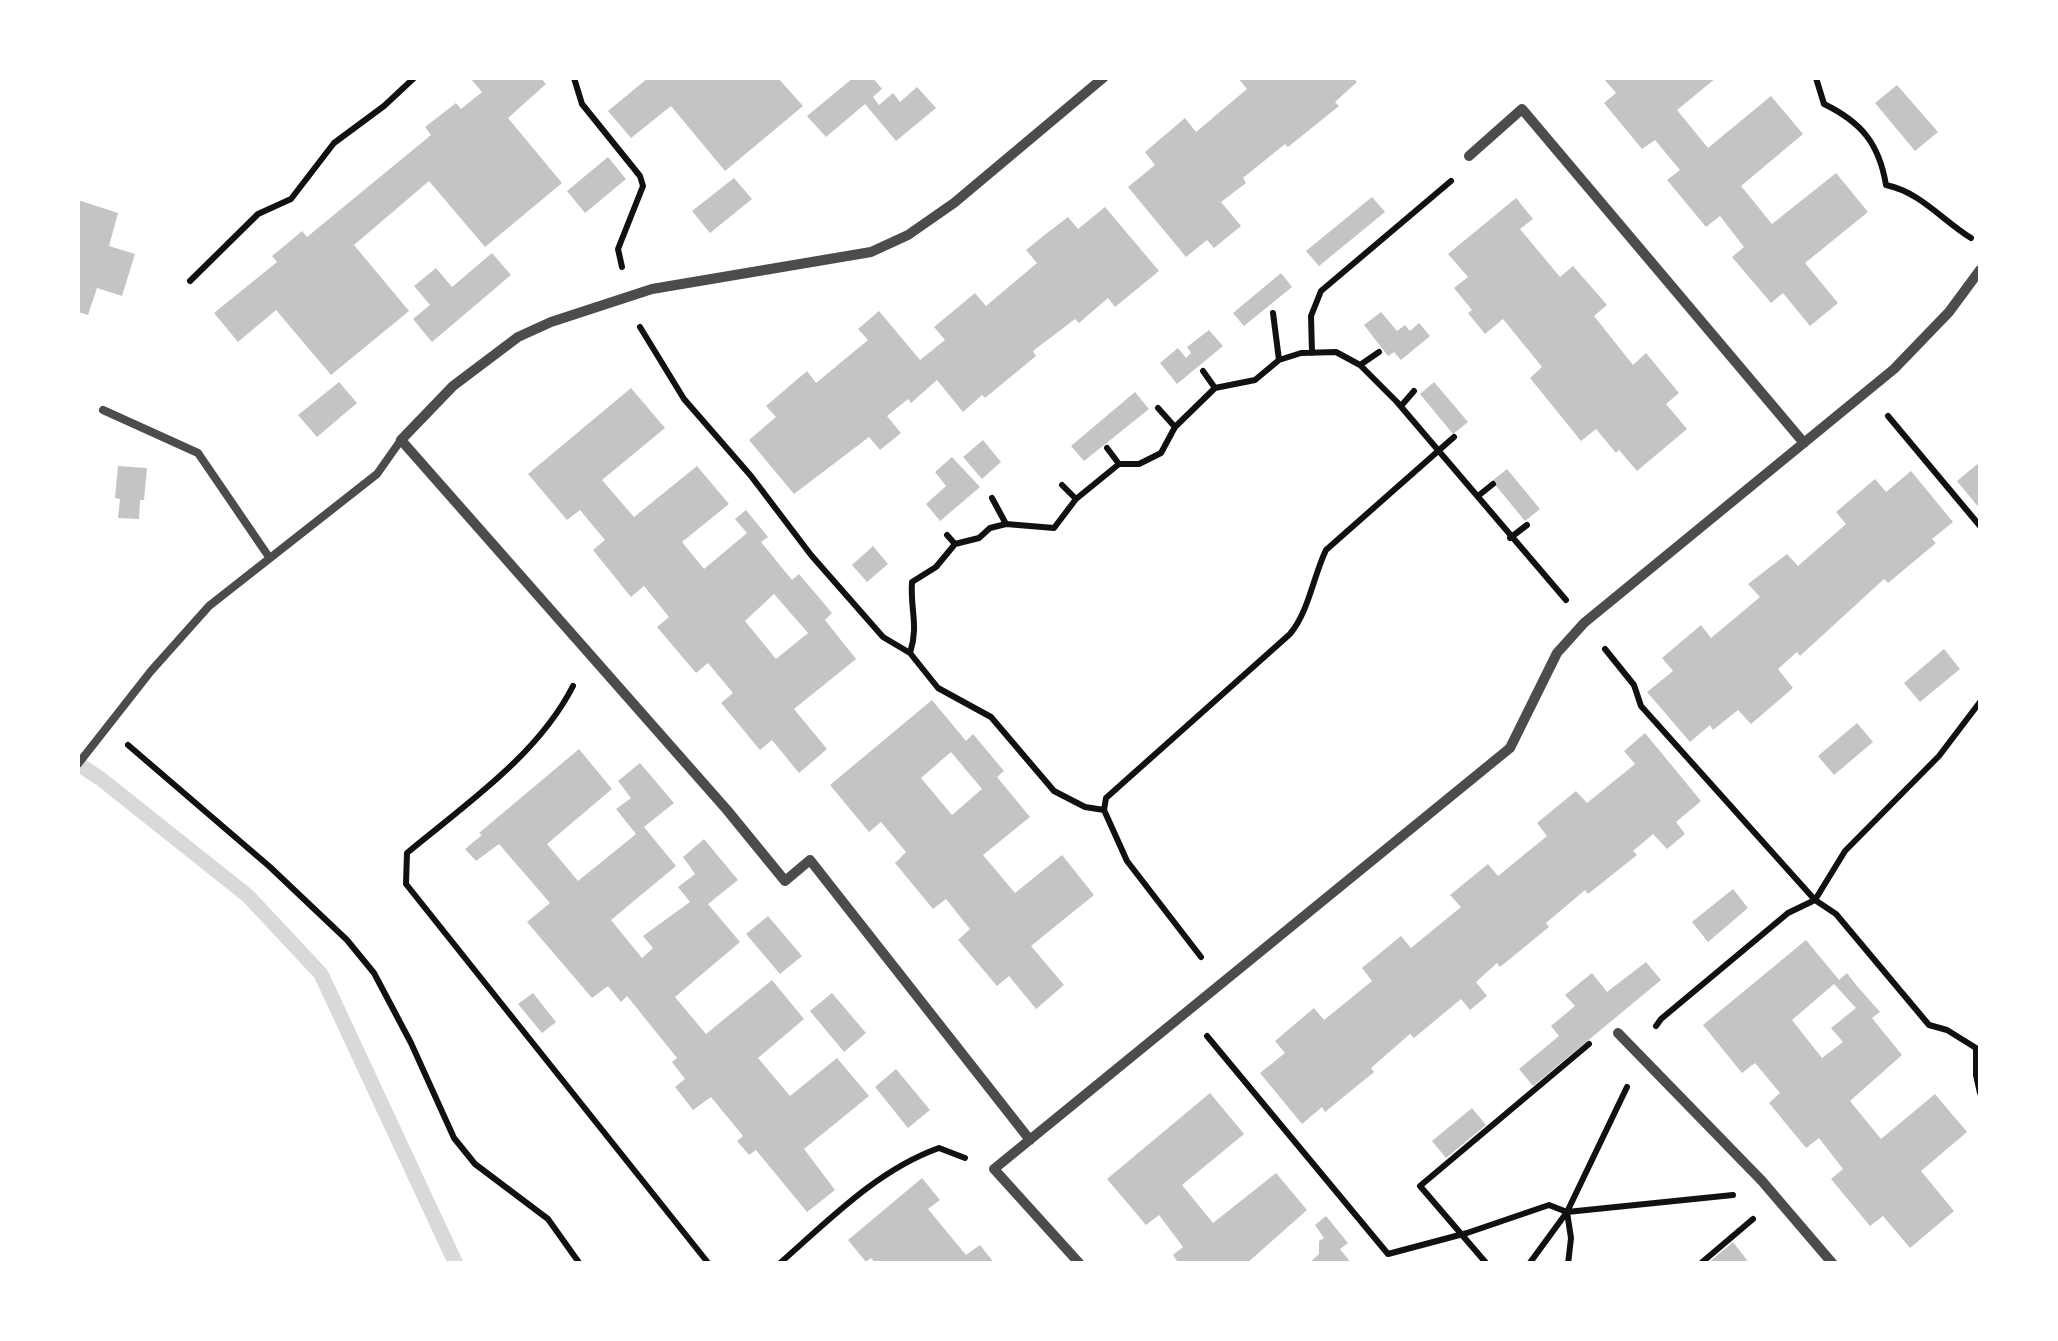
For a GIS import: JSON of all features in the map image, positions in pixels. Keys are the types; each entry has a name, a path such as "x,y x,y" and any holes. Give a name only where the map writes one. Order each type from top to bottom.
{"street":[{"path":"1030,1140 810,860 785,881 401,440 453,386 518,337 585,308 628,295 872,252 896,240 954,203 1103,78"},
{"path":"1469,156 1522,109 1804,443"},
{"path":"1080,1264 994,1169 1510,748 1557,653 1584,623 1894,369 1949,312 1980,270"},
{"path":"1618,1034 1778,1198 1833,1264"}],"lane":[{"path":"103,410 198,453 269,556"},
{"path":"78,764 209,606 377,474 401,440"}],"path":[{"path":"190,281 258,214 291,199 334,143 414,78"},
{"path":"1816,78 1824,104 1857,122 1870,138 1886,184 1922,200 1945,222 1980,244"},
{"path":"576,79 582,104 640,176 643,186 618,249 628,295 644,336 684,399 751,476 810,556 883,637 910,654 938,688 991,717 1054,791 1085,807 1104,810"},
{"path":"1312,352 1311,316 1321,291 1447,186 1469,156"},
{"path":"1273,313 1280,360"},
{"path":"910,654 918,631 911,601 912,582 936,567 955,544 979,538 990,528 1006,524 1054,528 1076,499 1119,464 1139,464 1161,453 1175,427 1216,388 1254,380 1280,360 1312,352 1336,352 1360,365 1440,449 1634,685 1641,706 1815,900 1836,914 1929,1025 1978,1047 1976,1075 1980,1092"},
{"path":"1360,365 1379,352"},
{"path":"1204,371 1216,388"},
{"path":"1401,406 1414,391"},
{"path":"1867,391 1980,526"},
{"path":"1158,408 1175,427"},
{"path":"1224,982 1127,861 1104,810 1106,798 1290,634 1299,623 1326,550 1454,438"},
{"path":"1107,448 1119,464"},
{"path":"1478,496 1493,484"},
{"path":"1062,485 1076,499"},
{"path":"992,498 1006,524"},
{"path":"1510,538 1527,525"},
{"path":"947,535 955,544"},
{"path":"590,656 559,714 492,783 407,853 406,884 709,1264"},
{"path":"1528,1264 1566,1212 1657,1024 1788,913 1815,900 1845,851 1939,756 1980,702"},
{"path":"106,726 270,866 346,940 374,973 412,1044 454,1138 475,1164 548,1219 580,1264"},
{"path":"1188,1012 1388,1254 1549,1206 1566,1212 1750,1193 1762,1182"},
{"path":"1648,1014 1669,1039"},
{"path":"1486,1264 1420,1186 1596,1039"},
{"path":"779,1264 854,1199 919,1155 940,1148 994,1169"},
{"path":"1700,1264 1778,1198"},
{"path":"1566,1212 1568,1264"}],"building":[{"path":"470,78 541,78 546,84 508,118 562,183 485,247 429,181 354,245 409,311 331,375 276,310 238,342 214,313 277,262 272,256 302,231 307,237 431,135 425,127 456,103 461,109 482,92"},
{"path":"648,78 778,78 803,106 725,171 671,106 631,138 608,111"},
{"path":"853,78 873,78 882,89 873,97 879,105 893,93 900,102 917,87 936,108 896,141 865,104 826,137 807,116"},
{"path":"1238,78 1353,78 1357,82 1335,102 1339,106 1243,178 1246,183 1221,202 1241,226 1214,248 1207,240 1186,257 1128,187 1155,165 1145,152 1185,118 1196,132 1247,89"},
{"path":"1603,78 1716,78 1677,110 1708,148 1771,96 1803,134 1741,186 1772,224 1836,173 1868,212 1805,263 1838,303 1810,326 1783,293 1771,303 1732,257 1744,247 1720,216 1706,227 1667,180 1680,170 1655,140 1642,149 1604,103 1616,93"},
{"path":"1897,85 1938,132 1915,151 1875,103"},
{"path":"608,157 626,179 585,213 567,191"},
{"path":"734,178 752,199 710,233 692,211"},
{"path":"1372,197 1385,212 1319,266 1306,251"},
{"path":"1516,198 1533,219 1520,229 1560,277 1573,266 1607,305 1594,316 1633,365 1646,353 1679,393 1666,404 1687,429 1637,471 1596,429 1581,441 1530,378 1542,367 1503,319 1485,334 1454,288 1468,277 1448,254"},
{"path":"78,200 118,213 109,246 135,254 122,296 97,288 88,315 78,312"},
{"path":"1105,207 1159,271 1115,307 1108,298 1079,323 1075,319 1033,351 1036,356 985,398 982,395 963,412 937,380 911,403 908,399 887,416 901,433 880,450 869,437 794,494 749,440 776,417 766,406 807,371 816,383 868,340 858,329 879,311 920,360 945,340 934,327 975,293 986,306 1037,263 1026,250 1068,217 1078,229"},
{"path":"492,253 511,275 432,342 413,319 430,305 414,286 436,268 452,287"},
{"path":"1281,273 1292,287 1244,326 1233,313"},
{"path":"1381,312 1397,331 1405,325 1410,331 1419,323 1430,336 1401,360 1394,352 1388,356 1364,325"},
{"path":"1209,330 1223,346 1177,384 1160,363 1178,348 1186,358 1191,353 1187,347"},
{"path":"339,382 357,403 317,437 298,415"},
{"path":"1434,382 1468,422 1453,434 1420,394"},
{"path":"631,388 665,428 602,480 634,517 697,466 729,504 682,542 704,569 747,533 735,519 746,510 768,537 761,542 792,580 799,574 832,613 825,620 856,659 794,709 827,749 799,773 772,740 760,750 721,703 733,693 708,663 696,673 657,627 669,617 644,586 631,597 593,550 605,540 580,510 567,520 528,474","holes":["774,594 808,633 776,659 745,621"]},
{"path":"1135,392 1149,409 1084,461 1071,446"},
{"path":"983,440 1001,462 982,479 963,457"},
{"path":"952,457 980,487 940,521 926,504 946,486 935,472"},
{"path":"1980,462 1980,509 1957,481"},
{"path":"118,466 147,468 139,519 118,518"},
{"path":"1507,469 1540,509 1525,521 1492,481"},
{"path":"1911,471 1953,522 1932,539 1936,543 1888,583 1884,579 1800,656 1797,652 1778,669 1793,688 1751,724 1738,710 1713,730 1710,725 1690,742 1647,692 1673,671 1662,658 1701,625 1711,638 1760,597 1748,584 1787,554 1798,566 1846,524 1836,512 1875,479 1886,492"},
{"path":"873,546 888,564 867,582 852,565"},
{"path":"1944,649 1960,669 1920,702 1904,683"},
{"path":"932,700 966,741 973,734 1004,771 997,777 1030,817 983,855 1015,893 1062,855 1094,895 1031,946 1064,985 1036,1009 1009,976 997,986 958,940 970,929 946,899 933,909 895,863 906,852 881,822 869,832 830,785","holes":["951,752 982,789 952,815 921,778"]},
{"path":"1857,723 1873,742 1834,775 1818,756"},
{"path":"1645,733 1701,801 1676,822 1685,834 1667,849 1653,834 1633,851 1637,855 1588,894 1585,890 1546,923 1549,927 1476,982 1487,996 1470,1010 1461,999 1414,1038 1410,1034 1371,1068 1374,1072 1325,1112 1322,1107 1302,1124 1260,1073 1285,1053 1275,1041 1314,1008 1324,1020 1372,981 1362,968 1401,936 1411,948 1461,907 1450,895 1488,864 1498,876 1547,836 1537,823 1576,791 1587,803 1635,764 1624,751"},
{"path":"579,749 612,789 547,844 578,881 636,834 616,809 631,798 618,781 640,763 674,803 644,827 676,866 611,920 642,958 653,948 643,936 690,902 678,887 695,874 683,857 704,839 738,880 708,904 740,942 675,997 706,1034 772,980 804,1019 758,1058 790,1096 837,1058 869,1096 804,1149 835,1190 807,1212 756,1150 749,1155 737,1141 743,1136 711,1097 693,1110 675,1087 685,1079 672,1062 677,1058 627,996 621,1002 608,986 592,998 527,922 550,903 499,844 476,861 465,849"},
{"path":"1733,889 1748,908 1708,942 1692,922"},
{"path":"768,916 802,956 780,974 746,934"},
{"path":"1806,940 1839,980 1847,973 1880,1012 1872,1018 1902,1055 1850,1101 1881,1139 1935,1094 1967,1132 1921,1171 1954,1211 1910,1248 1883,1216 1870,1226 1831,1179 1843,1169 1819,1138 1806,1148 1769,1103 1780,1093 1755,1063 1742,1073 1703,1025","holes":["1834,984 1856,1008 1831,1028 1843,1042 1822,1058 1792,1020"]},
{"path":"1646,962 1661,980 1533,1086 1519,1069 1559,1036 1551,1026 1575,1006 1565,995 1592,973 1607,992"},
{"path":"533,993 556,1022 542,1033 518,1004"},
{"path":"832,993 866,1033 844,1052 810,1011"},
{"path":"896,1069 930,1110 908,1128 875,1087"},
{"path":"1210,1093 1244,1134 1182,1185 1213,1223 1276,1173 1307,1210 1246,1264 1179,1264 1173,1255 1183,1247 1159,1215 1146,1225 1107,1179"},
{"path":"1472,1108 1486,1125 1446,1158 1432,1141"},
{"path":"922,1178 940,1200 928,1209 966,1255 980,1245 995,1264 876,1264 871,1258 866,1262 848,1240"},
{"path":"1326,1216 1348,1243 1340,1249 1352,1264 1308,1264 1319,1254 1319,1241 1324,1238 1315,1225"},
{"path":"1733,1242 1750,1264 1707,1264"}],"waterway":[{"path":"78,764 248,896 321,974 456,1264"}]}
